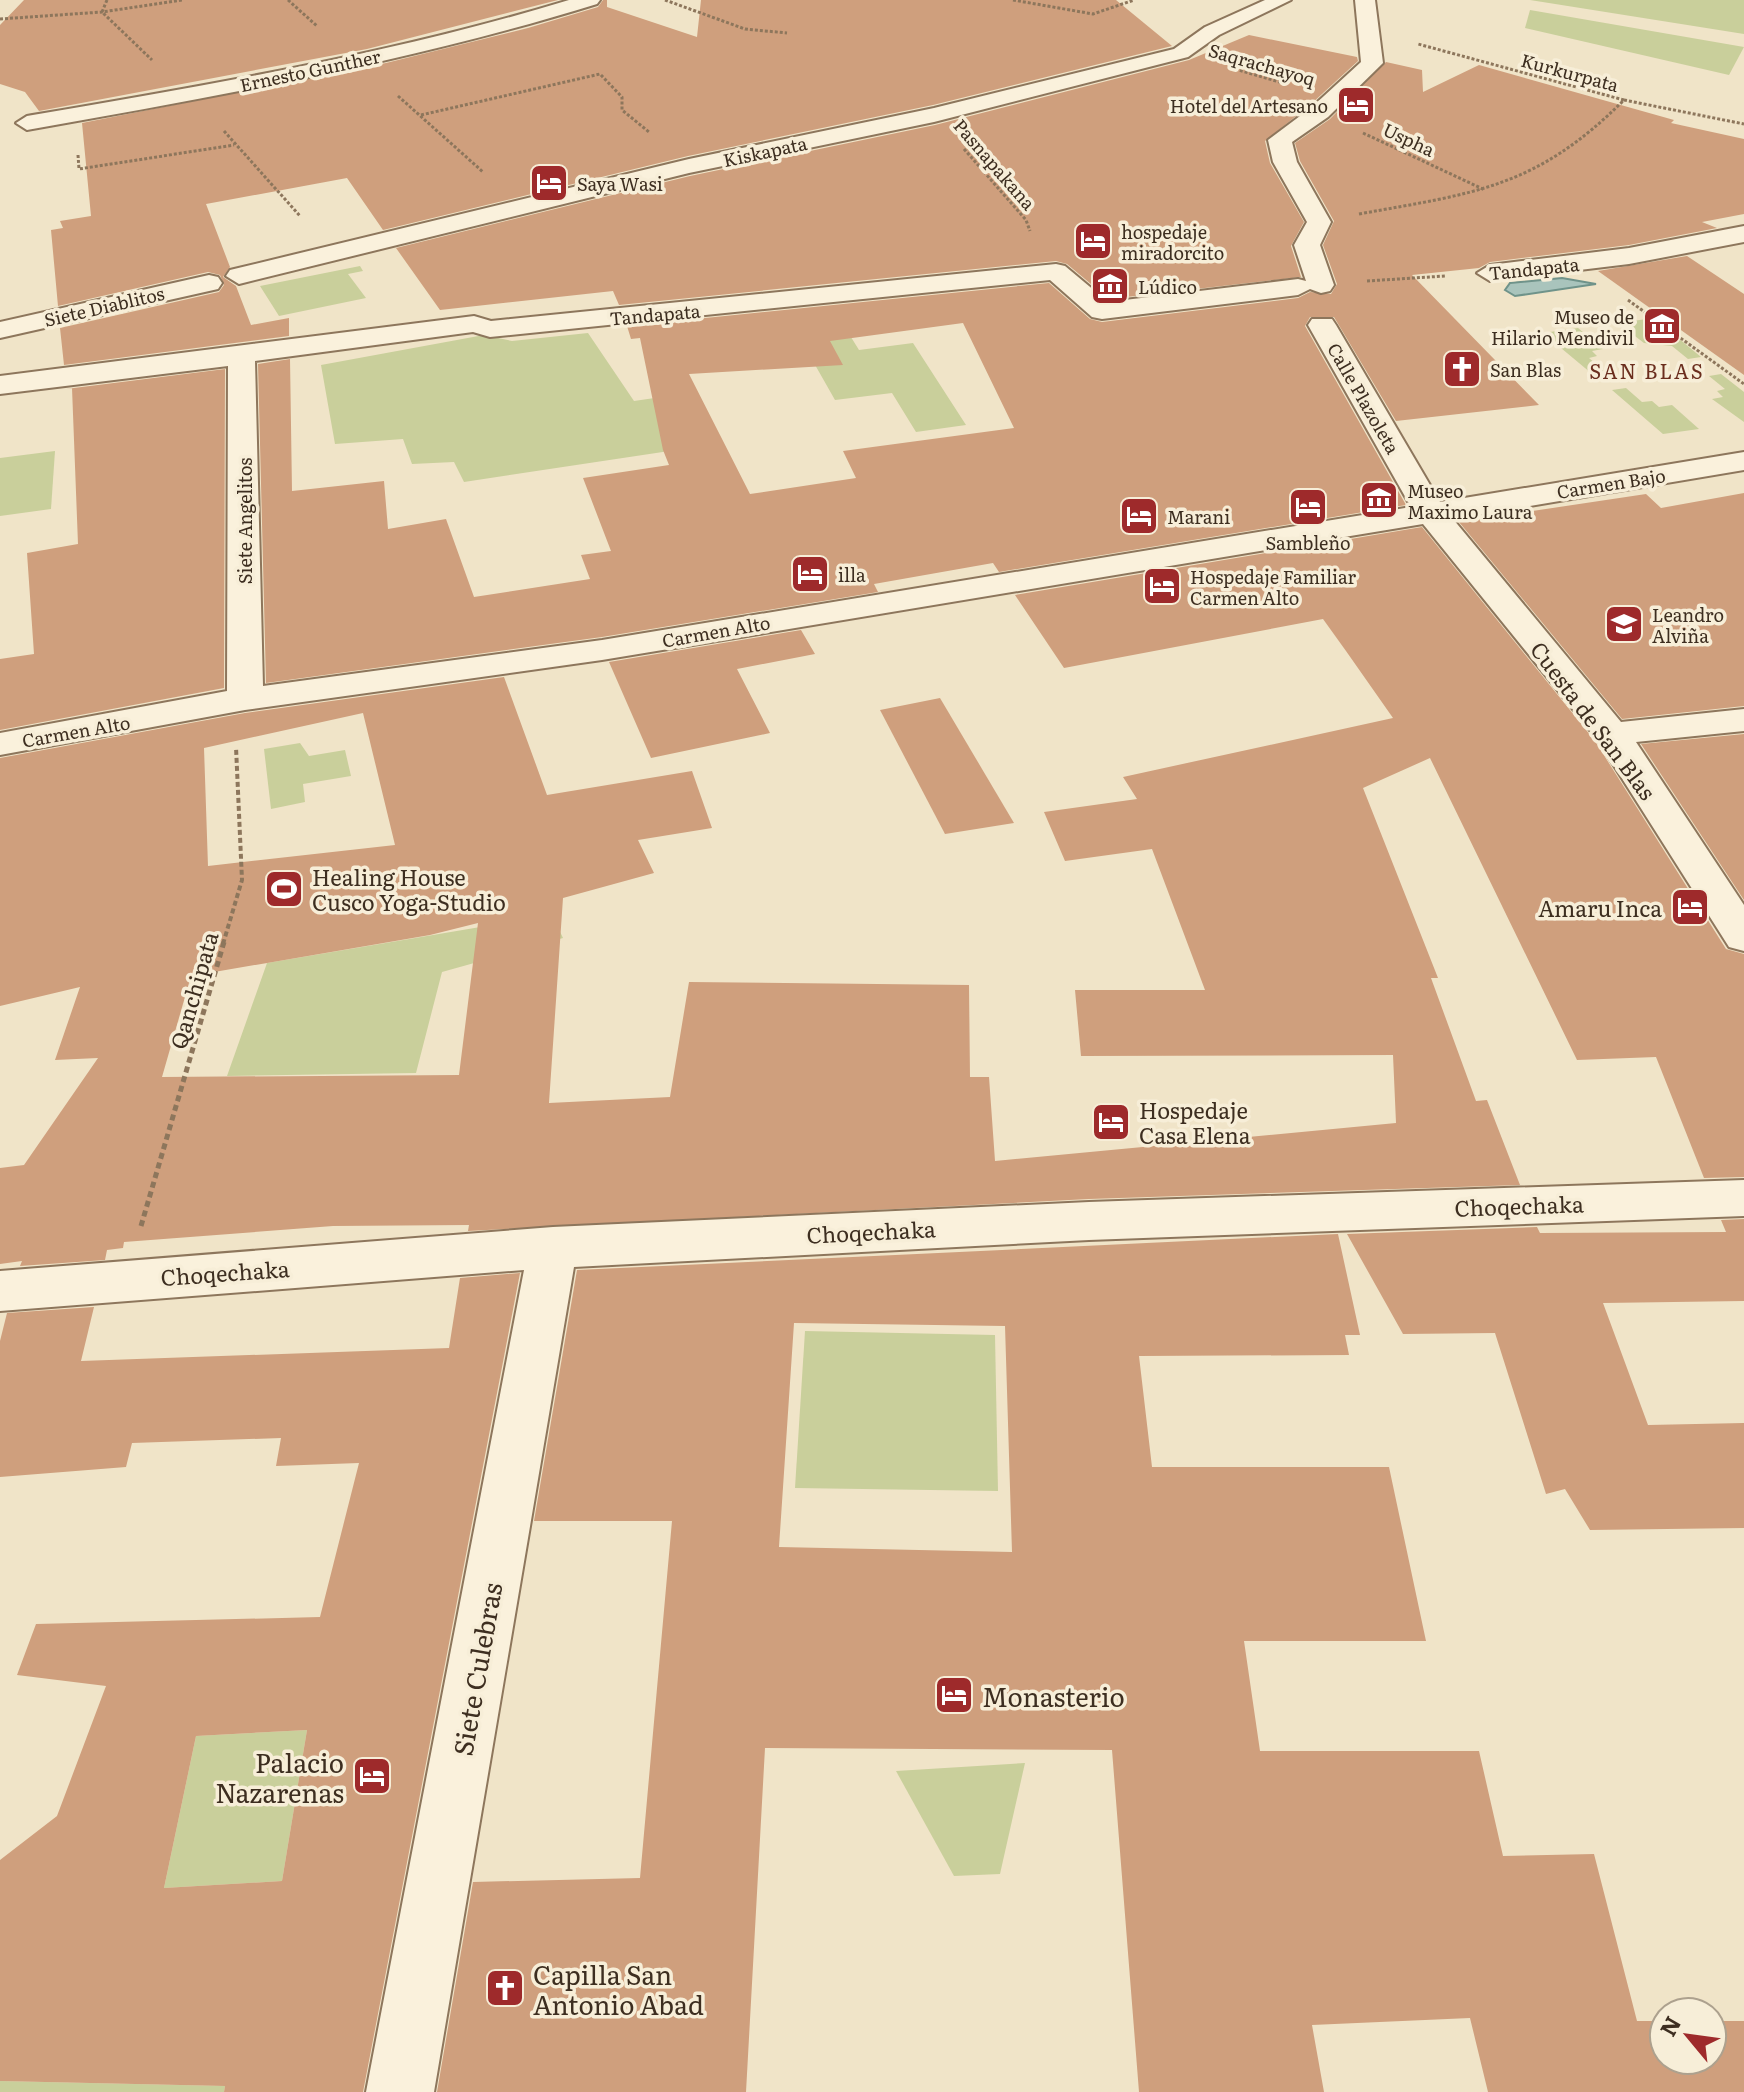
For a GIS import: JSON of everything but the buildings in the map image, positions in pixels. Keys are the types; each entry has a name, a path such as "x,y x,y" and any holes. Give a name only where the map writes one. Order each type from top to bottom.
{"street":[{"name":"Ernesto Gunther","path":"27,123 262,82 486,32 590,0"},
{"name":"Kiskapata","path":"239,276 689,166 934,115 1181,53 1212,31 1281,0"},
{"path":"1056,272 1102,311 1310,286 1307,245 1319,222 1285,162 1280,140 1328,105 1372,63 1365,0"},
{"name":"Tandapata","path":"1490,273 1629,256 1744,234"},
{"name":"Tandapata","path":"0,385 474,324 490,329 1056,272"},
{"name":"Siete Diablitos","path":"0,330 209,283"},
{"name":"Calle Plazoleta","path":"1322,325 1431,513"},
{"name":"Siete Angelitos","path":"225,355 242,362 239,700"},
{"name":"Carmen Bajo","path":"1431,513 1744,461"},
{"name":"Carmen Alto","path":"0,744 239,700 602,650 1431,513"},
{"name":"Cuesta de San Blas","path":"1431,513 1612,734 1744,937"},
{"path":"1612,734 1744,720"},
{"name":"Choqechaka","path":"0,1291 553,1246 1248,1214 1744,1198"},
{"name":"Siete Culebras","path":"400,2092 553,1246"}],"path":[{"path":"0,19 102,12 182,0"},
{"path":"665,0 745,29 787,33"},
{"path":"1013,0 1093,14 1134,0"},
{"name":"Kurkurpata","path":"1319,222 1486,190 1537,169 1606,119 1624,100 1369,33"},
{"name":"Saqrachayoq","path":"1181,53 1328,105"},
{"path":"521,208 421,115 600,74 622,97 622,110 689,166"},
{"path":"1624,100 1744,124"},
{"name":"Uspha","path":"1328,105 1486,190"},
{"name":"Pasnapakana","path":"934,115 1026,220 1041,260 1056,272"},
{"path":"78,157 76,169 234,145 333,252"},
{"name":"Tandapata","path":"1310,286 1490,273"},
{"path":"1616,292 1744,384"},
{"name":"Qanchipata","path":"125,1280 242,880 239,700"}],"green space":[{"path":"1530,0 1744,0 1744,34"},
{"path":"1530,10 1744,47 1729,75 1525,28"},
{"path":"360,266 363,271 348,274 366,298 279,316 260,286"},
{"path":"836,313 859,350 913,343 966,425 916,432 892,393 835,400 789,319"},
{"path":"1654,318 1701,357 1688,359 1672,346 1644,343 1618,323"},
{"path":"1578,328 1603,349 1592,351 1597,356 1589,358 1604,371 1591,373 1543,333"},
{"path":"588,333 634,401 682,394 696,447 464,482 454,462 412,464 403,439 335,444 321,365 484,335 512,341"},
{"path":"1721,374 1744,392 1744,422 1712,399 1723,397 1717,391 1725,389 1709,376"},
{"path":"1626,388 1642,402 1652,401 1659,407 1672,405 1699,429 1663,434 1612,390"},
{"path":"55,451 51,509 0,516 0,458"},
{"path":"300,743 309,756 345,750 351,776 303,784 305,802 271,809 264,749"},
{"path":"552,915 563,938 442,972 416,1073 227,1076 267,963"},
{"path":"805,1331 995,1335 998,1491 795,1488"},
{"path":"307,1730 282,1881 164,1888 196,1736"},
{"path":"1025,1763 1000,1874 954,1876 896,1771"},
{"path":"0,2081 225,2086 224,2092 0,2092"}],"water":[{"path":"1562,278 1596,284 1515,296 1505,290 1510,283"}],"place":[{"name":"Hotel del Artesano","path":"1356,105"},
{"name":"Saya Wasi","path":"549,183"},
{"name":"hospedaje miradorcito","path":"1093,241"},
{"name":"Lúdico","path":"1110,286"},
{"name":"Museo de Hilario Mendivil","path":"1662,326"},
{"name":"San Blas","path":"1462,369"},
{"name":"Museo Maximo Laura","path":"1379,500"},
{"name":"Sambleño","path":"1308,507"},
{"name":"Marani","path":"1139,516"},
{"name":"illa","path":"810,574"},
{"name":"Hospedaje Familiar Carmen Alto","path":"1162,586"},
{"name":"Leandro Alviña","path":"1624,624"},
{"name":"Healing House Cusco Yoga-Studio","path":"284,889"},
{"name":"Amaru Inca","path":"1690,907"},
{"name":"Hospedaje Casa Elena","path":"1111,1122"},
{"name":"Monasterio","path":"954,1695"},
{"name":"Palacio Nazarenas","path":"372,1776"},
{"name":"Capilla San Antonio Abad","path":"505,1988"}],"district":[{"name":"SAN BLAS","path":"1647,370"}]}
